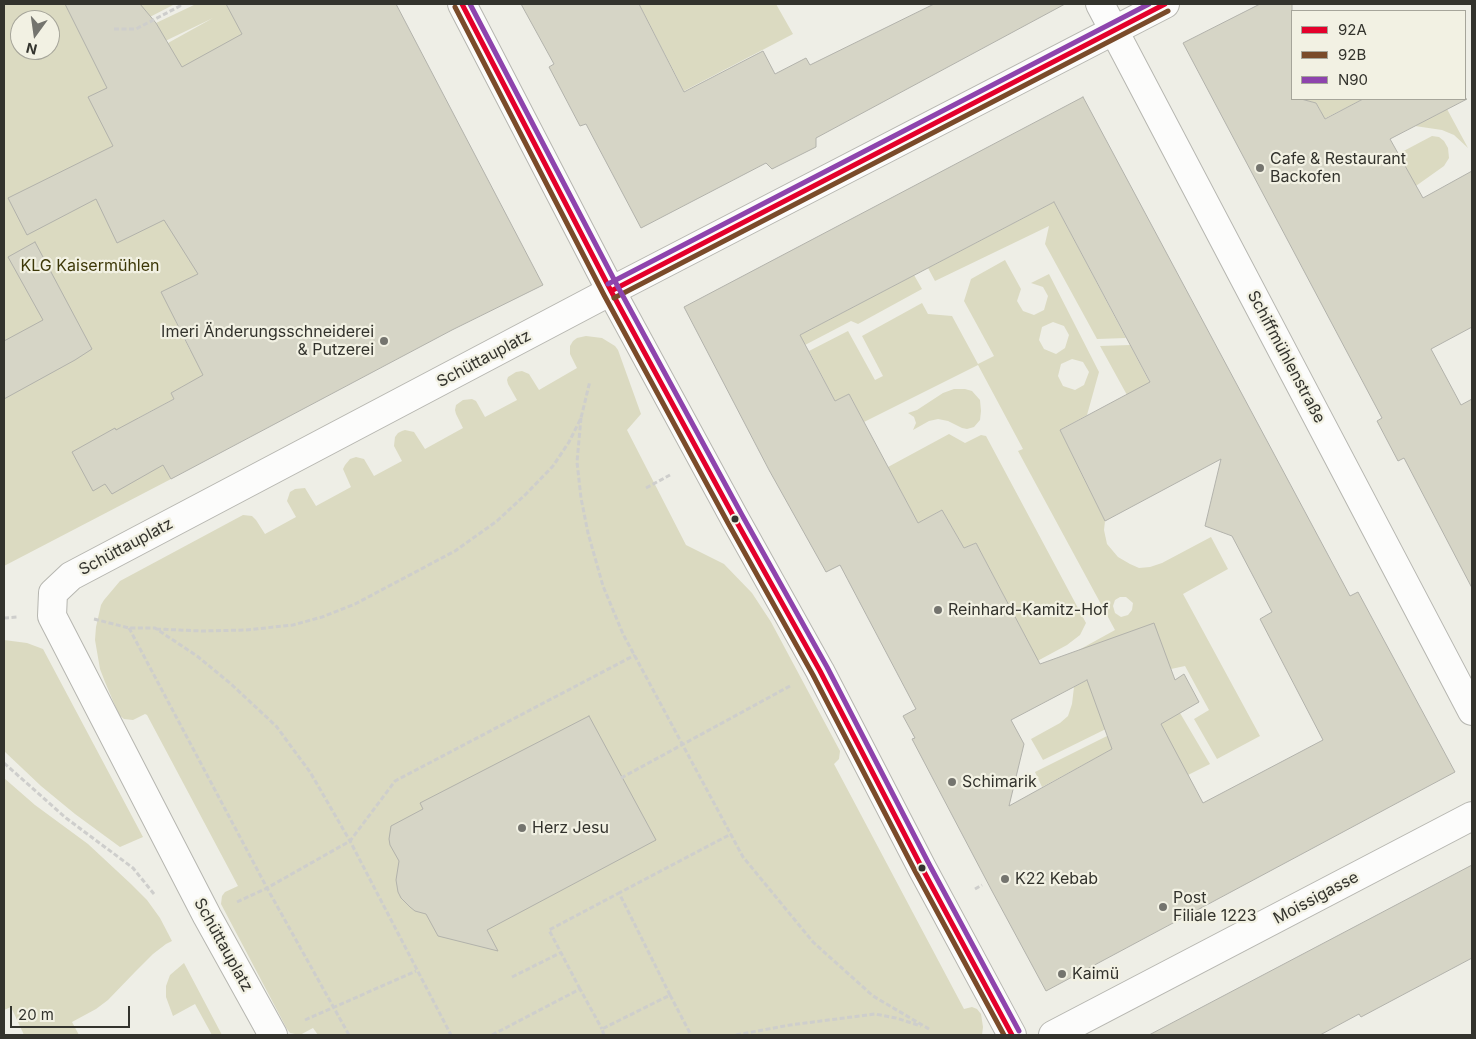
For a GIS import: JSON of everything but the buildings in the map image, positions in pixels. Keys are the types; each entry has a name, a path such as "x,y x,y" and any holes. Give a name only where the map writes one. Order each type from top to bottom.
{"street":[{"path":"462,4 611,292 820,671 922,868 1012,1035"},
{"name":"Schiffmühlenstraße","path":"1100,4 1472,711"},
{"name":"Schüttauplatz","path":"273,1035 207,916 52,616 53,594 71,576 1165,4"},
{"name":"Moissigasse","path":"1054,1035 1472,816"}],"path":[{"path":"114,29 136,29 180,6 179,4"},
{"path":"590,381 581,418 577,462 581,498 588,533 603,586 623,634 743,857 813,942 873,996 929,1029 896,1018 875,1014 790,1025 736,1035"},
{"path":"349,1035 267,888 129,628 202,631 246,630 293,625 322,617 355,604 455,551 497,521 553,466 569,442 581,418"},
{"path":"646,488 673,473"},
{"path":"155,628 197,656 231,684 276,726 310,772 350,841 451,1035"},
{"path":"207,916 267,888 350,841 395,781 635,655"},
{"path":"621,778 793,684"},
{"path":"4,763 66,818 132,868 155,895"},
{"path":"604,1035 549,930 731,834"},
{"path":"975,889 982,885"},
{"path":"619,893 691,1035"},
{"path":"512,978 560,952"},
{"path":"303,1022 416,971"},
{"path":"492,1035 580,989"},
{"path":"602,1029 670,995"}],"green space":[{"name":"KLG Kaisermühlen","path":"4,4 175,4 144,20 159,48 213,18 159,44 160,31 156,23 196,4 226,4 229,9 239,4 312,4 315,10 264,346 171,393 174,399 138,418 171,479 4,566","holes":["175,320 210,339 190,350"]},
{"path":"639,4 776,4 793,34 684,91"},
{"path":"1291,90 1291,100 1361,100 1318,122 1321,112 1316,103 1308,101 1294,107 1286,92"},
{"path":"1447,109 1468,148 1454,135 1442,130 1415,126"},
{"path":"1432,136 1439,137 1444,141 1448,148 1449,158 1444,166 1413,188 1405,166 1398,154"},
{"path":"1054,202 1126,338 1097,339 1045,244 1049,226 935,281 928,268"},
{"path":"1005,260 1021,289 1017,301 1023,311 1034,315 1044,310 1048,296 1043,287 1031,283 1049,274 1099,372 1087,415 1060,430 1105,521 1104,530 1107,544 1118,557 1139,568 1162,563 1211,537 1228,569 1183,594 1260,736 1217,759 1194,719 1209,710 1185,666 1171,669 1077,651 1115,630 1018,451 1023,449 978,365 864,422 849,394 835,401 809,351 848,331 875,380 883,376 862,336 922,303 928,314 952,316 978,364 994,356 964,301 971,279","holes":["1053,322 1064,326 1069,335 1065,348 1056,354 1044,349 1039,340 1042,327","1072,359 1083,362 1089,372 1084,385 1075,390 1063,386 1058,376 1061,364","1120,597 1126,597 1133,603 1132,610 1128,615 1121,617 1115,613 1113,606 1115,600"]},
{"path":"914,275 922,289 858,324 851,321 805,345 800,335"},
{"path":"586,336 602,338 618,350 641,414 627,430 686,545 724,564 752,593 771,622 840,751 839,759 834,764 964,1009 972,1007 981,1014 982,1035 318,1035 313,1028 300,1035 290,1033 287,1029 221,904 222,896 225,892 238,886 147,715 145,714 133,720 124,719 119,715 100,669 95,640 101,605 120,581 243,515 252,516 265,534 296,517 287,501 290,492 295,489 305,488 316,506 351,487 343,469 350,459 356,457 364,459 374,476 402,461 394,446 395,437 402,431 414,432 425,449 463,428 455,410 456,405 463,400 472,399 476,401 485,417 517,400 507,380 508,377 516,372 522,371 529,374 539,390 577,368 570,354 570,346 577,338"},
{"path":"1130,345 1150,383 1127,395 1100,346"},
{"path":"954,389 972,391 980,400 980,420 974,427 962,428 948,421 938,419 929,421 913,430 916,423 914,417 908,413 917,410 943,393"},
{"path":"949,434 965,443 981,435 986,436 1086,623 1080,635 1067,645 978,693 1032,649 976,543 964,548 942,510 918,523 888,467"},
{"path":"4,640 27,643 43,649 143,837 120,847 41,786 4,751"},
{"path":"1087,680 1116,724 1043,760 1031,739 1060,723 1068,716 1074,687"},
{"path":"1173,689 1184,711 1180,713 1210,764 1188,775 1118,746 1042,787 1035,772 1115,732"},
{"path":"4,778 35,805 88,844 131,884 147,900 160,918 172,941 153,954 108,1000 72,1022 79,1035 24,1035 11,1007 4,1010"},
{"path":"184,963 222,1035 212,1035 195,1004 173,1016 166,997 166,986 170,975"}],"transit line":[{"name":"92A","path":"462,4 611,291 820,671 922,868 1012,1035"},
{"name":"N90","path":"470,4 618,287 827,667 929,864 1019,1031"},
{"name":"N90","path":"608,284 1149,4"},
{"name":"92A","path":"611,291 1165,4"},
{"name":"92B","path":"455,7 604,295 813,675 915,871 1004,1035"},
{"name":"92B","path":"614,298 1168,11"}],"place":[{"name":"Cafe & Restaurant Backofen","path":"1260,168"},
{"name":"Imeri Änderungsschneiderei & Putzerei","path":"384,341"},
{"name":"Reinhard-Kamitz-Hof","path":"938,610"},
{"name":"Schimarik","path":"952,782"},
{"name":"Herz Jesu","path":"522,828"},
{"name":"K22 Kebab","path":"1005,879"},
{"name":"Post Filiale 1223","path":"1163,907"},
{"name":"Kaimü","path":"1062,974"}]}
